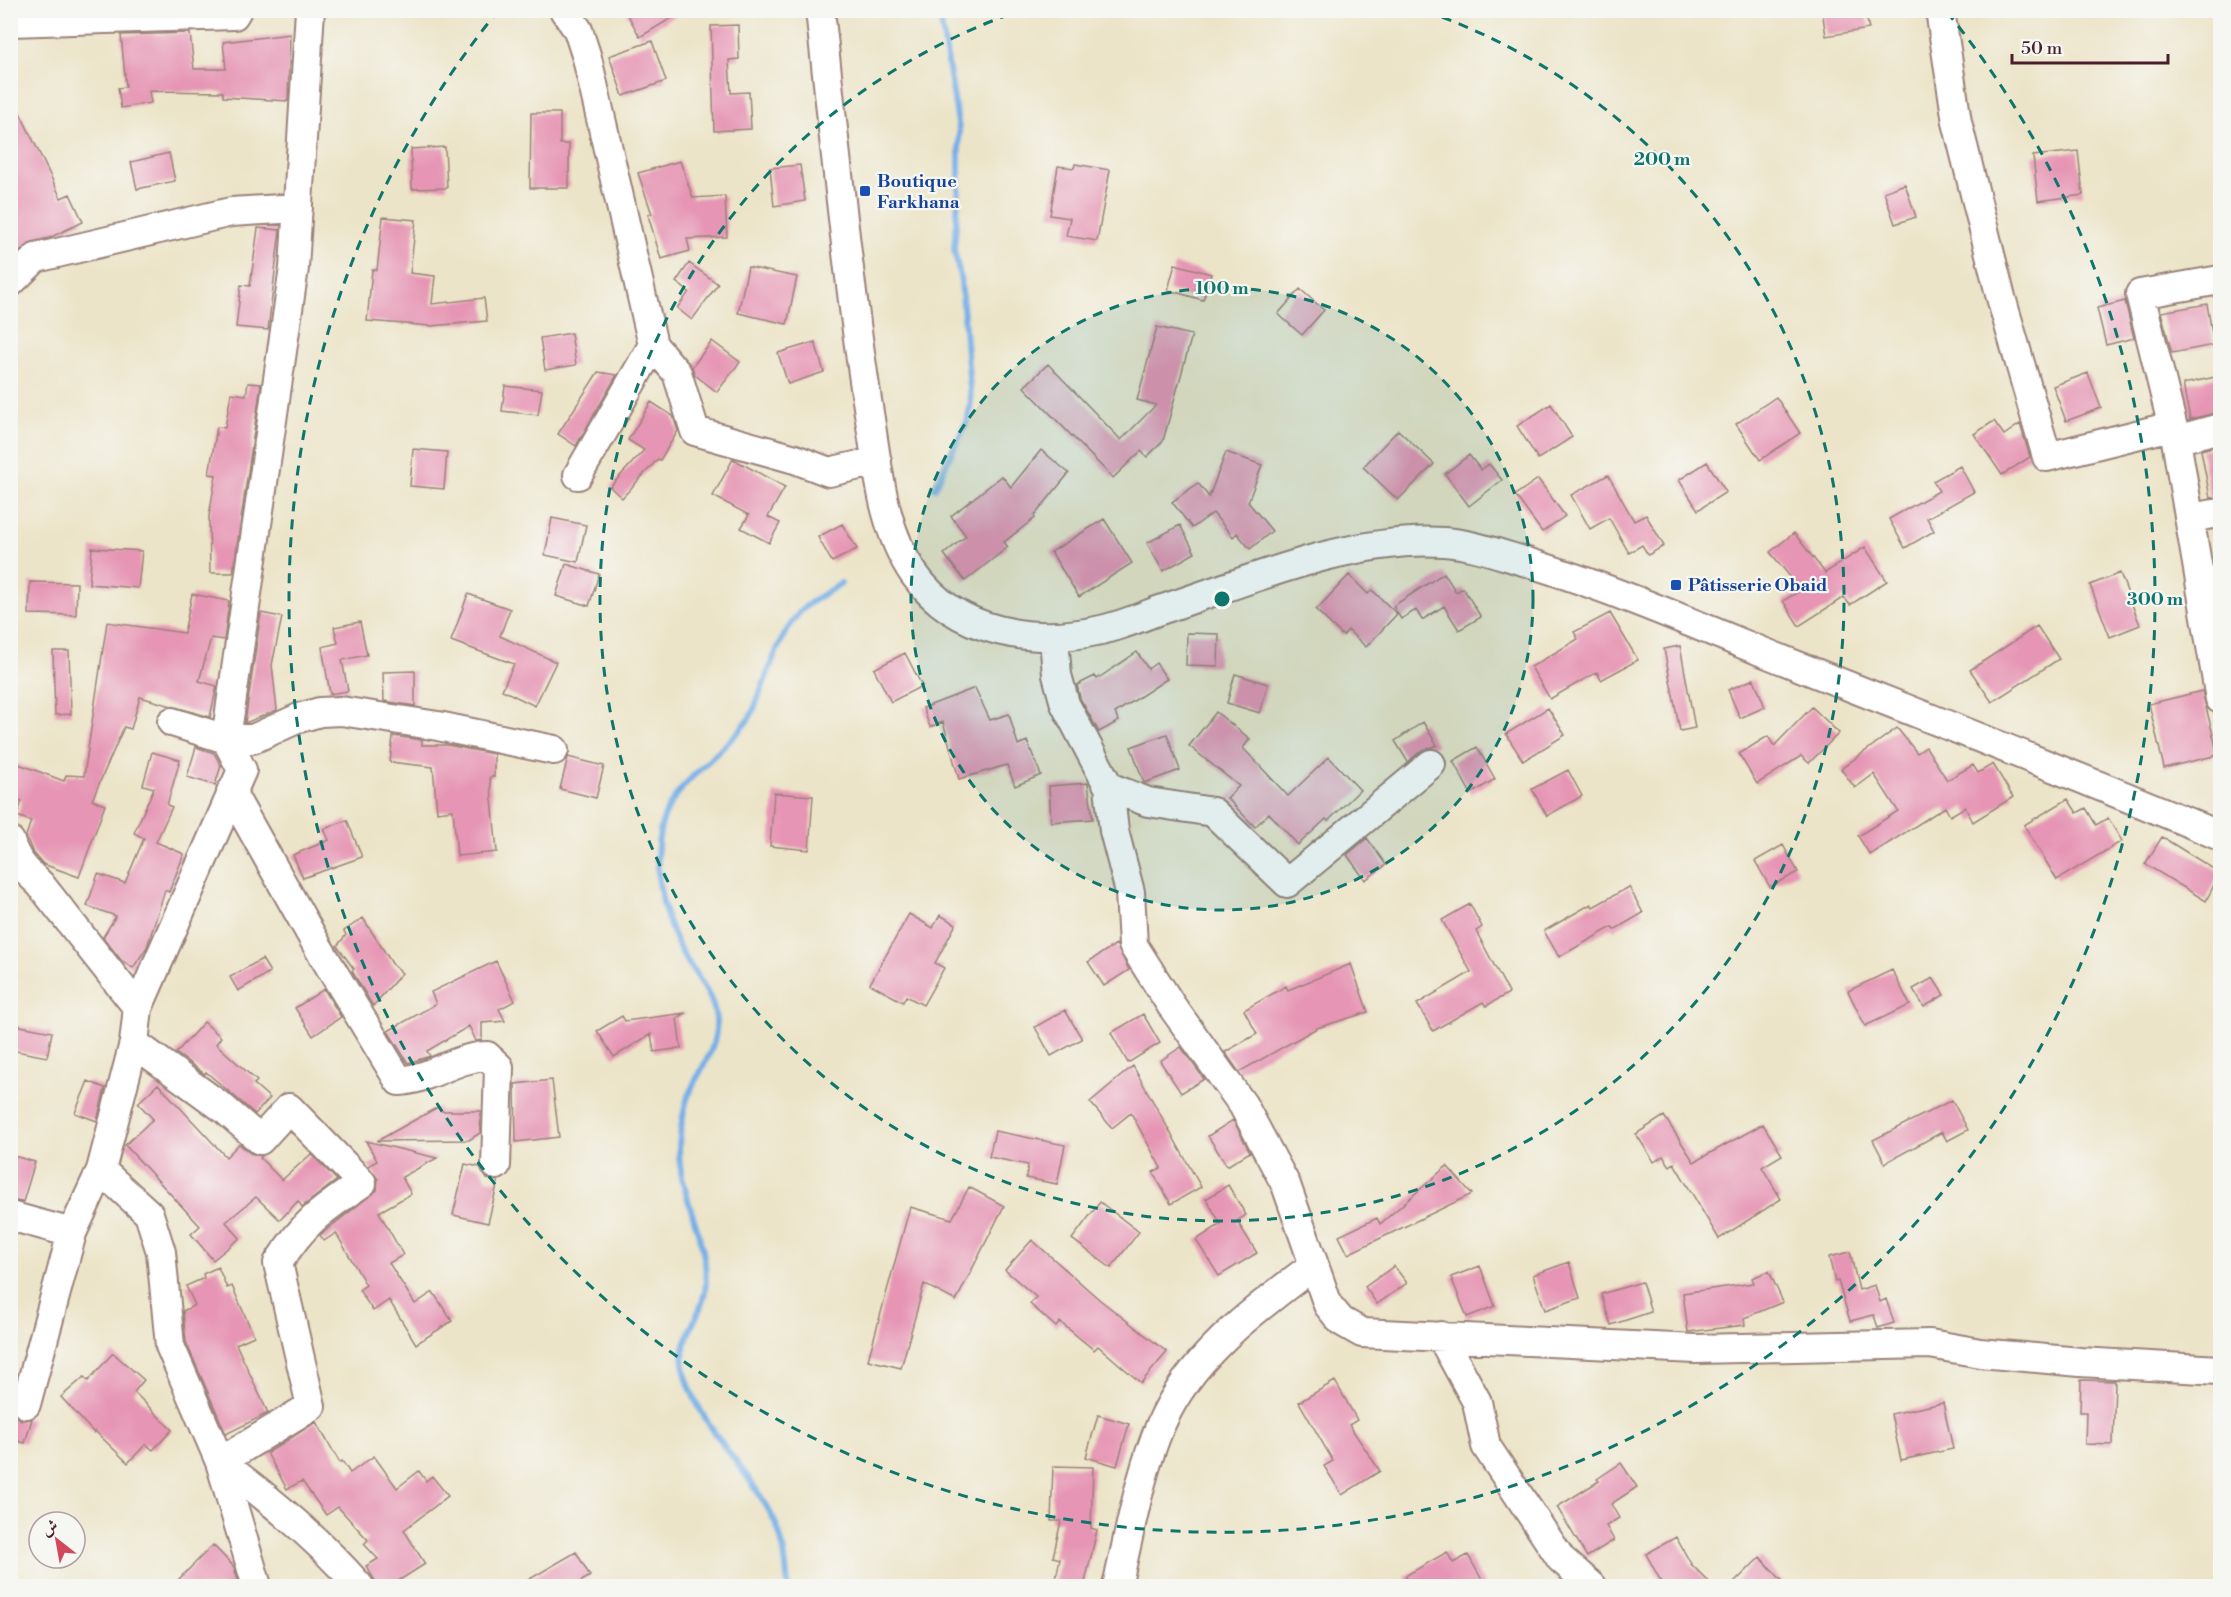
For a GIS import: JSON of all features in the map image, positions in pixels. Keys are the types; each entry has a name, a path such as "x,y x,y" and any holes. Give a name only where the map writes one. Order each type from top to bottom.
{"street":[{"path":"10,22 234,15 237,10"},
{"path":"26,1404 72,1233 101,1170 134,1043 138,1008 242,770 226,739 294,268 310,10"},
{"path":"564,10 578,30 588,58 653,345 677,372 695,431 795,459 829,472 877,461"},
{"path":"820,10 857,342 882,493 896,540 915,575 942,604 976,624 1016,635 1054,638 1104,630 1322,557 1367,546 1446,542 1478,547 1554,571 1675,616 2220,836"},
{"path":"1940,10 1957,122 2000,294 2047,457 2174,433 2220,428"},
{"path":"10,283 36,258 231,212 298,208"},
{"path":"2220,280 2140,294 2174,433 2189,518 2213,608 2220,688"},
{"path":"578,475 653,345"},
{"path":"2189,518 2220,513"},
{"path":"1054,638 1057,675 1065,704 1108,787 1116,842 1130,892 1133,945 1171,1005 1243,1105 1286,1185 1328,1305 1341,1321 1362,1333 1696,1349 1930,1344 1980,1353 2080,1362 2220,1370"},
{"path":"172,722 226,739 253,739 299,718 320,712 341,711 438,726 554,750"},
{"path":"1108,787 1148,802 1213,812 1287,883 1431,764"},
{"path":"231,792 318,946 399,1082 413,1080 466,1057 487,1056 499,1067 496,1165"},
{"path":"10,841 13,853 22,868 40,884 138,1008"},
{"path":"134,1043 223,1108 260,1140 289,1108 362,1183 314,1215 295,1235 278,1263 311,1406 220,1462"},
{"path":"101,1170 149,1214 161,1252 170,1346 220,1462 257,1587"},
{"path":"10,1216 72,1233"},
{"path":"1117,1587 1148,1458 1161,1422 1209,1352 1248,1314 1314,1265"},
{"path":"1441,1336 1477,1402 1486,1446 1561,1559 1592,1587"},
{"path":"220,1462 280,1509 335,1559 359,1587"}],"building":[{"path":"625,10 685,10 640,37"},
{"path":"1822,10 1865,10 1869,29 1826,36"},
{"path":"738,25 739,59 729,60 731,93 749,92 751,129 714,131 711,26"},
{"path":"190,33 194,69 226,69 223,42 290,34 288,101 223,97 223,92 149,91 151,103 121,108 118,88 126,87 121,35"},
{"path":"652,41 666,81 623,96 609,56"},
{"path":"10,92 61,198 70,194 83,222 49,238 32,242 10,260 10,221 19,217 10,197"},
{"path":"531,113 560,113 560,144 569,144 569,188 530,188"},
{"path":"445,147 447,188 412,189 411,149"},
{"path":"2078,151 2083,195 2038,201 2033,156"},
{"path":"169,153 175,181 137,189 131,162"},
{"path":"680,161 693,198 725,196 727,237 687,239 690,251 661,259 648,215 652,214 638,173"},
{"path":"1075,164 1110,170 1097,241 1066,236 1070,218 1050,215 1058,166 1074,168"},
{"path":"800,165 805,201 774,206 770,168"},
{"path":"1905,184 1916,217 1895,224 1884,192"},
{"path":"383,217 416,220 410,273 435,276 432,304 484,298 487,321 431,326 367,321 372,270 377,270"},
{"path":"258,228 280,230 268,330 236,327 241,285 250,286"},
{"path":"689,263 718,284 692,320 677,308 689,292 676,282"},
{"path":"1175,264 1211,274 1203,300 1168,290"},
{"path":"748,267 797,277 787,324 738,313"},
{"path":"1300,289 1324,310 1302,335 1278,314"},
{"path":"2125,301 2134,338 2106,345 2097,308"},
{"path":"2207,304 2214,345 2172,353 2161,312"},
{"path":"1157,327 1192,335 1163,441 1147,457 1141,451 1113,478 1024,387 1048,364 1121,440 1156,405 1137,400"},
{"path":"571,333 576,365 545,370 540,338"},
{"path":"712,341 740,362 717,392 695,375 692,367"},
{"path":"815,342 824,372 788,384 778,353"},
{"path":"598,372 617,375 576,446 558,434"},
{"path":"2088,373 2101,408 2066,421 2053,386"},
{"path":"2220,376 2220,412 2190,419 2183,384"},
{"path":"248,383 261,384 233,573 210,573 209,516 216,475 209,474 217,427 225,428 231,393 246,395"},
{"path":"505,386 542,390 538,415 502,411"},
{"path":"1776,397 1800,433 1760,460 1736,424"},
{"path":"651,402 673,416 678,431 660,460 658,459 622,498 610,487 644,450 628,440"},
{"path":"1551,404 1572,437 1538,459 1517,426"},
{"path":"1994,421 2004,435 2020,424 2030,457 2002,475 1974,434"},
{"path":"1398,430 1434,464 1398,500 1363,467"},
{"path":"2220,445 2220,497 2210,498 2201,450"},
{"path":"413,449 447,452 444,489 410,486"},
{"path":"1041,450 1069,473 1034,516 1035,518 1004,542 1008,547 965,581 944,554 966,536 951,516 1002,476 1011,487"},
{"path":"1226,452 1262,465 1248,502 1272,531 1250,549 1237,533 1233,537 1213,513 1192,528 1172,502 1198,483 1209,497"},
{"path":"1469,455 1481,470 1489,464 1502,480 1469,506 1445,474"},
{"path":"733,459 785,487 768,517 780,523 769,543 741,528 749,515 713,496"},
{"path":"1707,462 1726,492 1698,510 1679,480"},
{"path":"1960,466 1974,492 1927,518 1934,531 1905,548 1889,519 1939,491 1933,481"},
{"path":"1608,475 1634,521 1646,515 1664,546 1648,555 1642,545 1629,553 1609,518 1590,529 1571,495"},
{"path":"1538,479 1565,516 1542,532 1515,495"},
{"path":"552,518 586,525 578,562 545,555"},
{"path":"1104,519 1132,563 1079,597 1051,552"},
{"path":"842,524 857,549 832,562 818,537"},
{"path":"1180,525 1195,553 1163,571 1147,543"},
{"path":"1794,533 1825,573 1865,547 1887,581 1850,605 1844,597 1799,626 1783,601 1801,590 1770,552"},
{"path":"92,548 142,551 138,588 89,584"},
{"path":"566,564 599,574 589,606 556,596"},
{"path":"1444,573 1456,592 1463,588 1481,617 1459,630 1444,606 1422,620 1416,610 1401,619 1393,606"},
{"path":"2120,573 2140,625 2110,637 2090,585"},
{"path":"1349,575 1368,594 1372,590 1397,614 1366,647 1348,630 1343,636 1316,610"},
{"path":"30,582 77,583 76,615 29,614"},
{"path":"192,594 229,601 224,640 211,638 199,681 217,686 210,717 140,697 131,729 124,727 92,800 105,805 79,877 43,864 32,851 26,836 31,821 17,816 22,801 12,798 16,787 10,785 10,777 16,763 64,781 66,775 84,776 107,622 184,633"},
{"path":"468,594 510,609 500,636 556,662 535,706 502,690 514,664 451,641"},
{"path":"261,613 282,617 272,665 277,710 245,723"},
{"path":"1610,613 1638,660 1601,680 1597,672 1550,699 1531,667 1578,639 1574,632"},
{"path":"360,622 367,655 342,660 348,691 330,694 322,647 338,643 334,627"},
{"path":"2037,626 2059,659 1992,702 1970,670"},
{"path":"1187,633 1219,634 1218,666 1186,665"},
{"path":"1680,646 1695,728 1680,731 1664,649"},
{"path":"53,651 69,651 71,714 55,715"},
{"path":"1137,652 1148,669 1156,663 1167,679 1115,713 1119,721 1099,732 1080,698 1077,685 1095,676 1097,679"},
{"path":"905,653 922,686 891,702 874,669"},
{"path":"415,671 415,706 384,701 383,672"},
{"path":"1235,674 1268,684 1260,713 1227,703"},
{"path":"1754,679 1765,707 1740,718 1728,690"},
{"path":"975,688 990,720 1009,714 1018,745 1027,741 1041,775 1015,786 1007,765 959,779 943,722 930,727 923,708"},
{"path":"2202,691 2218,755 2164,768 2149,704"},
{"path":"1812,707 1839,733 1809,763 1801,756 1757,784 1739,754 1768,736 1774,746"},
{"path":"1548,708 1565,735 1523,761 1506,734"},
{"path":"1216,712 1250,739 1243,748 1288,796 1329,757 1360,790 1328,821 1326,819 1298,845 1269,813 1255,827 1227,798 1239,786 1189,746"},
{"path":"1423,722 1437,745 1421,751 1408,762 1395,741"},
{"path":"1897,728 1917,753 1926,747 1947,780 1973,765 1978,773 1993,764 2013,797 1973,822 1965,807 1950,816 1945,807 1870,855 1858,836 1898,811 1874,774 1855,788 1841,769"},
{"path":"1167,734 1180,770 1144,783 1131,747"},
{"path":"393,736 422,740 422,745 447,745 494,754 494,777 490,777 497,852 457,856 453,810 437,812 433,767 390,762"},
{"path":"196,747 214,753 221,766 215,785 187,777"},
{"path":"1477,747 1495,779 1471,794 1453,761"},
{"path":"152,752 180,760 167,805 172,807 156,842 184,854 169,892 165,890 147,947 133,968 121,960 103,937 116,916 87,906 98,874 125,883 144,838 134,833 154,788 143,785"},
{"path":"568,757 604,766 596,798 560,789"},
{"path":"1568,770 1582,796 1547,816 1532,789"},
{"path":"1088,783 1093,819 1051,822 1049,786"},
{"path":"774,793 813,796 809,850 770,846"},
{"path":"2068,799 2077,813 2086,808 2096,825 2108,818 2122,841 2057,880 2024,825"},
{"path":"347,820 362,857 303,878 293,855 329,840 324,829"},
{"path":"2162,837 2220,873 2206,901 2145,864"},
{"path":"1367,838 1386,865 1365,880 1347,855"},
{"path":"1783,845 1798,872 1770,887 1755,861"},
{"path":"1629,887 1643,913 1614,930 1612,927 1559,957 1544,931 1591,904 1593,907"},
{"path":"1470,904 1482,927 1476,931 1509,993 1486,1006 1483,1002 1433,1031 1417,1004 1471,972 1442,920"},
{"path":"909,914 933,928 940,915 956,924 935,963 944,968 923,1005 906,996 903,1002 870,984"},
{"path":"363,918 393,965 402,973 373,1006 352,971 354,969 337,946 346,935 344,931"},
{"path":"1116,944 1129,970 1104,986 1088,962"},
{"path":"262,959 270,972 238,991 230,977"},
{"path":"496,961 515,1001 499,1009 505,1021 482,1023 482,1040 476,1041 469,1026 427,1051 430,1056 408,1063 388,1031 436,1004 431,992"},
{"path":"1351,964 1368,1012 1317,1028 1239,1072 1225,1052 1257,1034 1244,1010 1286,986 1288,990"},
{"path":"1892,970 1910,1005 1865,1026 1848,991"},
{"path":"1933,978 1944,995 1924,1007 1913,989"},
{"path":"324,989 341,1017 313,1036 295,1008"},
{"path":"1065,1010 1082,1039 1051,1056 1035,1027"},
{"path":"686,1013 677,1018 681,1048 654,1052 651,1034 614,1057 597,1031 622,1016 625,1021"},
{"path":"1143,1014 1160,1043 1128,1063 1111,1033"},
{"path":"204,1022 221,1037 216,1044 257,1081 254,1084 270,1098 255,1114 206,1072 205,1074 176,1053"},
{"path":"10,1024 52,1032 47,1057 10,1050"},
{"path":"1181,1047 1204,1079 1181,1093 1160,1061"},
{"path":"1133,1066 1201,1187 1171,1204 1153,1172 1161,1168 1131,1113 1112,1128 1090,1102"},
{"path":"552,1080 559,1137 516,1142 515,1084"},
{"path":"88,1081 105,1088 97,1121 75,1113"},
{"path":"158,1084 226,1157 239,1144 250,1153 262,1156 260,1158 282,1180 311,1154 337,1180 302,1207 298,1201 280,1220 256,1197 226,1222 240,1238 213,1260 191,1234 200,1226 125,1145 153,1119 138,1103"},
{"path":"1952,1100 1968,1130 1947,1141 1942,1132 1885,1163 1873,1140"},
{"path":"438,1107 441,1111 481,1111 480,1133 469,1140 377,1141"},
{"path":"1664,1116 1694,1162 1763,1124 1782,1155 1762,1167 1781,1199 1719,1239 1674,1163 1670,1166 1663,1156 1654,1162 1636,1134"},
{"path":"1233,1120 1250,1152 1227,1166 1208,1136"},
{"path":"995,1131 1065,1145 1057,1184 1026,1178 1028,1165 989,1157"},
{"path":"366,1141 437,1158 402,1177 411,1194 379,1212 403,1255 389,1263 415,1304 433,1292 452,1321 416,1344 389,1300 373,1311 359,1290 366,1285 336,1233 324,1241 320,1235 377,1190 378,1179 368,1166 377,1161"},
{"path":"10,1155 35,1162 23,1202 10,1200"},
{"path":"465,1164 480,1167 487,1179 498,1181 488,1223 453,1215"},
{"path":"1447,1166 1472,1194 1348,1254 1339,1236 1377,1218 1380,1224"},
{"path":"1228,1185 1246,1215 1237,1221 1257,1253 1219,1276 1196,1240 1221,1224 1206,1199"},
{"path":"969,1187 1004,1206 956,1301 924,1284 901,1368 868,1360 910,1207 952,1219"},
{"path":"1100,1202 1139,1232 1111,1268 1072,1239"},
{"path":"1032,1240 1100,1300 1167,1352 1141,1383 1098,1346 1094,1350 1060,1322 1056,1327 1030,1304 1036,1297 1005,1270"},
{"path":"1850,1252 1859,1290 1875,1285 1880,1302 1886,1299 1894,1323 1878,1328 1874,1315 1850,1321 1838,1281 1835,1282 1829,1257"},
{"path":"1569,1262 1580,1298 1545,1310 1533,1275"},
{"path":"1394,1266 1407,1283 1377,1304 1365,1287"},
{"path":"1480,1266 1495,1306 1467,1317 1451,1277"},
{"path":"218,1267 227,1288 232,1286 254,1336 236,1344 268,1413 226,1434 186,1342 183,1311 195,1305 186,1286 204,1278 203,1274"},
{"path":"1769,1271 1783,1302 1744,1318 1745,1325 1688,1332 1683,1293 1754,1283 1752,1278"},
{"path":"1642,1282 1651,1312 1611,1325 1601,1294"},
{"path":"113,1353 144,1380 134,1392 172,1430 153,1450 146,1444 128,1463 95,1431 94,1433 61,1397 84,1377 88,1381"},
{"path":"2081,1380 2115,1381 2113,1445 2085,1444 2086,1412 2080,1412"},
{"path":"1335,1381 1357,1420 1349,1425 1380,1471 1342,1495 1324,1466 1333,1461 1299,1402"},
{"path":"1943,1403 1953,1449 1901,1460 1891,1414"},
{"path":"10,1410 21,1420 32,1419 25,1443 10,1439"},
{"path":"1098,1415 1129,1424 1117,1466 1086,1457"},
{"path":"316,1422 340,1463 342,1461 350,1473 374,1456 397,1488 419,1471 426,1481 432,1476 448,1496 404,1530 425,1564 389,1587 379,1587 366,1566 378,1559 364,1544 368,1540 338,1507 326,1515 302,1481 287,1489 267,1453"},
{"path":"1621,1463 1637,1487 1611,1504 1619,1518 1606,1526 1614,1540 1587,1557 1557,1507 1599,1481 1597,1479"},
{"path":"1053,1466 1093,1467 1091,1528 1097,1530 1084,1587 1054,1587 1060,1559 1053,1557 1061,1521 1051,1521"},
{"path":"1676,1537 1691,1564 1714,1587 1664,1587 1646,1554"},
{"path":"213,1545 234,1567 240,1587 171,1587"},
{"path":"576,1552 590,1576 572,1587 516,1587"},
{"path":"1447,1552 1453,1563 1468,1555 1486,1587 1411,1587 1405,1576"},
{"path":"1760,1557 1788,1587 1730,1587"}],"waterway":[{"path":"935,488 968,419 971,401 961,281 954,249 959,187 959,129 939,10"},
{"path":"788,1586 782,1544 774,1520 752,1484 703,1415 693,1396 683,1361 687,1337 705,1293 706,1279 701,1243 681,1172 680,1136 688,1097 706,1062 715,1038 716,1018 710,997 673,935 660,887 658,854 662,823 668,808 688,781 738,733 750,716 776,651 790,625 805,607 841,583"}],"place":[{"name":"Boutique Farkhana","path":"865,191"},
{"name":"Pâtisserie Obaid","path":"1676,585"}]}
